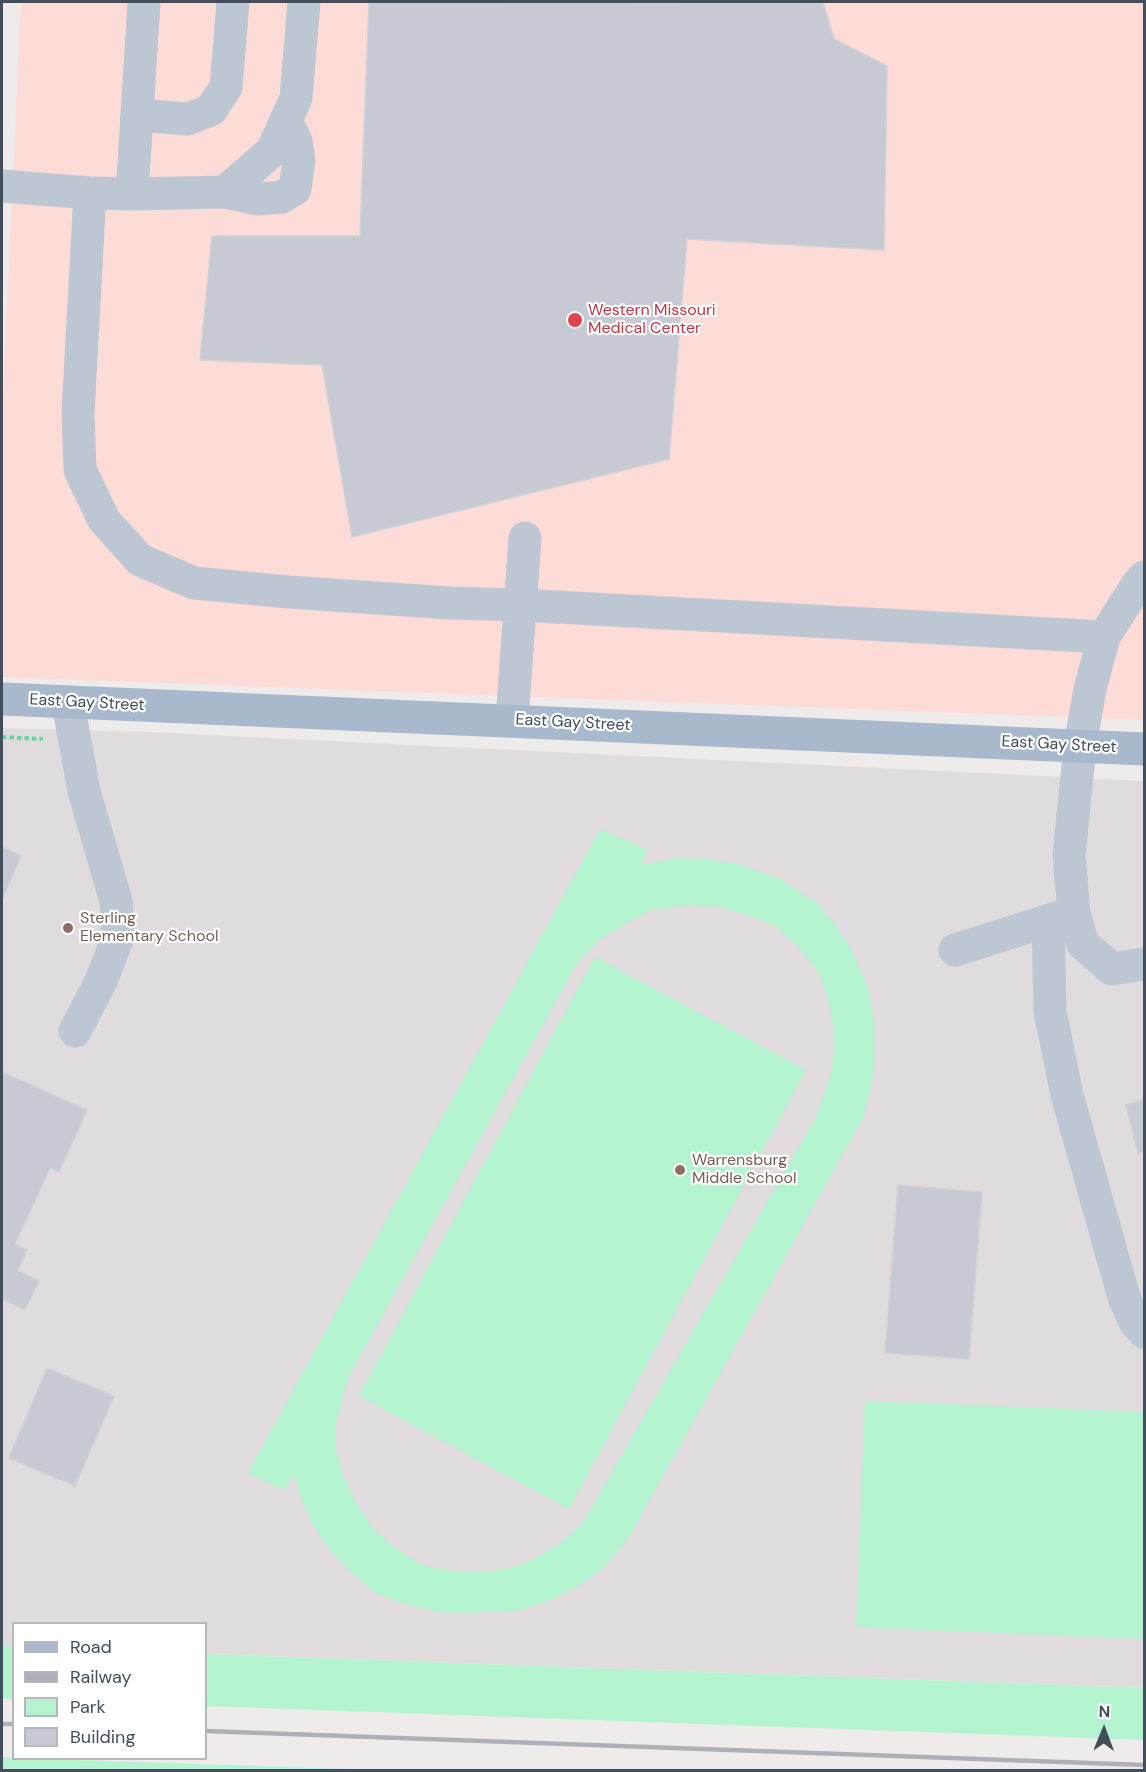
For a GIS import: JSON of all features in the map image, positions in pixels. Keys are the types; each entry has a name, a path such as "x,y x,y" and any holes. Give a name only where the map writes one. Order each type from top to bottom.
{"main road":[{"name":"East Gay Street","path":"2,699 1144,749"}],"lane":[{"path":"132,194 144,2"},
{"path":"136,115 188,119 211,110 226,87 233,2"},
{"path":"225,192 272,151 296,98 304,2"},
{"path":"2,186 90,194 225,192 257,199 282,197 295,189 299,161 296,141 286,121"},
{"path":"90,194 78,413 80,470 104,520 140,560 194,583 289,592 449,603 1104,637"},
{"path":"512,720 525,538"},
{"path":"1144,577 1104,637 1089,689 1088,710 1080,746 1070,855 1050,1011 1067,1095 1124,1297 1135,1322 1144,1332"},
{"path":"68,703 84,791 116,901 118,937 101,981 75,1031"},
{"path":"955,950 1061,917"},
{"path":"1061,917 1083,945 1112,969 1144,964"}],"path":[{"path":"2,737 50,739"}],"shaded area":[{"name":"Western Missouri Medical Center","path":"21,2 1144,2 1144,720 2,677 2,412"},
{"name":"Warrensburg Middle School","path":"2,728 147,732 1144,781 1144,1688 207,1654 207,1622 12,1622 12,1646 2,1646"}],"green space":[{"path":"600,829 648,850 641,865 679,858 707,859 741,865 781,880 816,902 835,924 854,955 869,992 874,1020 875,1058 871,1089 862,1120 629,1537 607,1565 579,1586 551,1600 518,1611 446,1613 409,1605 377,1594 330,1550 314,1527 302,1501 294,1474 284,1490 248,1473","holes":["688,905 719,907 775,926 796,944 817,970 827,995 835,1047 831,1074 816,1117 580,1526 542,1555 516,1567 459,1572 422,1565 392,1546 371,1526 356,1503 343,1475 336,1450 335,1425 349,1376 577,963 597,942 652,910"]},
{"path":"595,957 806,1070 569,1509 359,1396"},
{"path":"865,1401 1144,1412 1144,1639 856,1627"},
{"path":"2,1646 12,1646 12,1699 2,1698"},
{"path":"207,1654 1144,1688 1144,1740 207,1706"},
{"path":"2,1757 12,1758 12,1760 383,1770 2,1770"}],"building":[{"path":"369,2 823,3 834,39 887,66 884,250 687,239 669,459 352,537 322,365 200,360 212,236 360,236"},
{"path":"2,847 21,856 2,900"},
{"path":"2,1072 87,1110 59,1172 50,1168 15,1244 27,1250 18,1271 39,1281 25,1310 2,1299"},
{"path":"1144,1099 1144,1151 1138,1154 1126,1105"},
{"path":"898,1185 982,1192 969,1359 885,1353"},
{"path":"47,1368 114,1396 75,1486 9,1458"}],"railway":[{"path":"2,1724 12,1724"},
{"path":"207,1731 1144,1765"}],"place":[{"name":"Western Missouri Medical Center","path":"575,320"},
{"name":"Sterling Elementary School","path":"68,928"},
{"name":"Warrensburg Middle School","path":"680,1170"}]}
